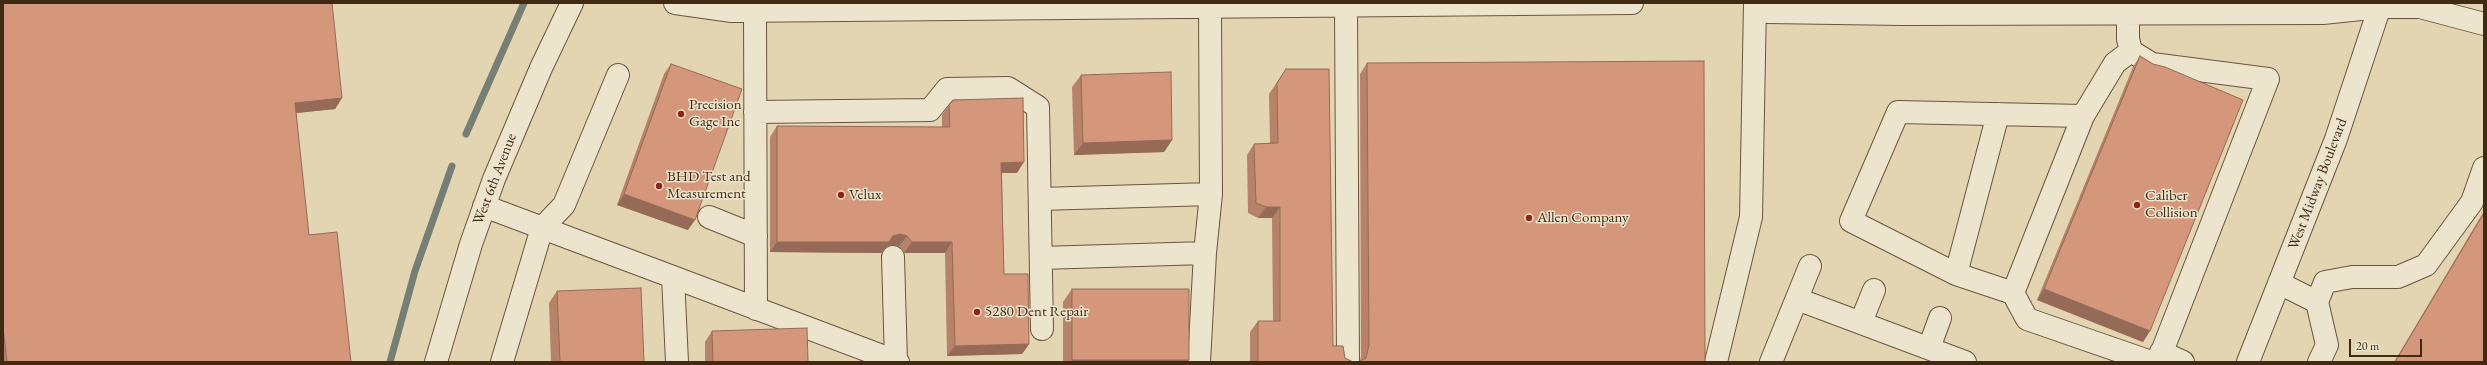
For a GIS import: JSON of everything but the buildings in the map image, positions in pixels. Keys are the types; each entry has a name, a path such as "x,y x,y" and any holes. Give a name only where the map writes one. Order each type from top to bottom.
{"street":[{"name":"West 6th Avenue","path":"436,362 484,206 538,75 572,3"},
{"path":"675,3 732,11 835,7 1210,7 1294,4 1632,3"},
{"path":"1756,3 1768,12 1903,9 2089,9 2128,14 2177,8 2323,13 2380,5 2420,7 2484,24"},
{"path":"1716,362 1751,217 1756,3"},
{"path":"1346,5 1348,362"},
{"name":"West Midway Boulevard","path":"2248,362 2336,139 2380,5"},
{"path":"1198,362 1204,253 1211,194 1210,7"},
{"path":"755,11 756,309"},
{"path":"2128,14 2128,38 2131,51 2152,64 2268,80 2157,359"},
{"path":"2013,293 2083,116 2115,63 2131,51"},
{"path":"502,362 542,228 564,205 618,75"},
{"path":"755,112 930,110 947,90 1008,88 1038,107 1042,329"},
{"path":"2083,116 1898,112 1851,222 1956,274 2013,293 2027,319 2157,359 2183,362"},
{"path":"1956,274 1998,114"},
{"path":"2319,362 2327,345 2317,302 2325,282 2352,277 2398,277 2426,265 2472,202 2484,168"},
{"path":"1040,199 1211,194"},
{"path":"484,206 897,362 893,257"},
{"path":"709,217 756,236"},
{"path":"1041,258 1204,253"},
{"path":"1771,362 1810,266"},
{"path":"673,277 677,362"},
{"path":"2279,283 2317,302"},
{"path":"1861,322 1874,290"},
{"path":"1797,299 1929,348 1959,361"},
{"path":"1929,348 1940,318"}],"waterway":[{"path":"466,134 524,3"},
{"path":"390,362 415,271 452,166"}],"place":[{"name":"Precision Gage Inc","path":"681,114"},
{"name":"BHD Test and Measurement","path":"659,186"},
{"name":"Velux","path":"841,195"},
{"name":"Caliber Collision","path":"2137,205"},
{"name":"Allen Company","path":"1529,218"},
{"name":"5280 Dent Repair","path":"977,312"}]}
